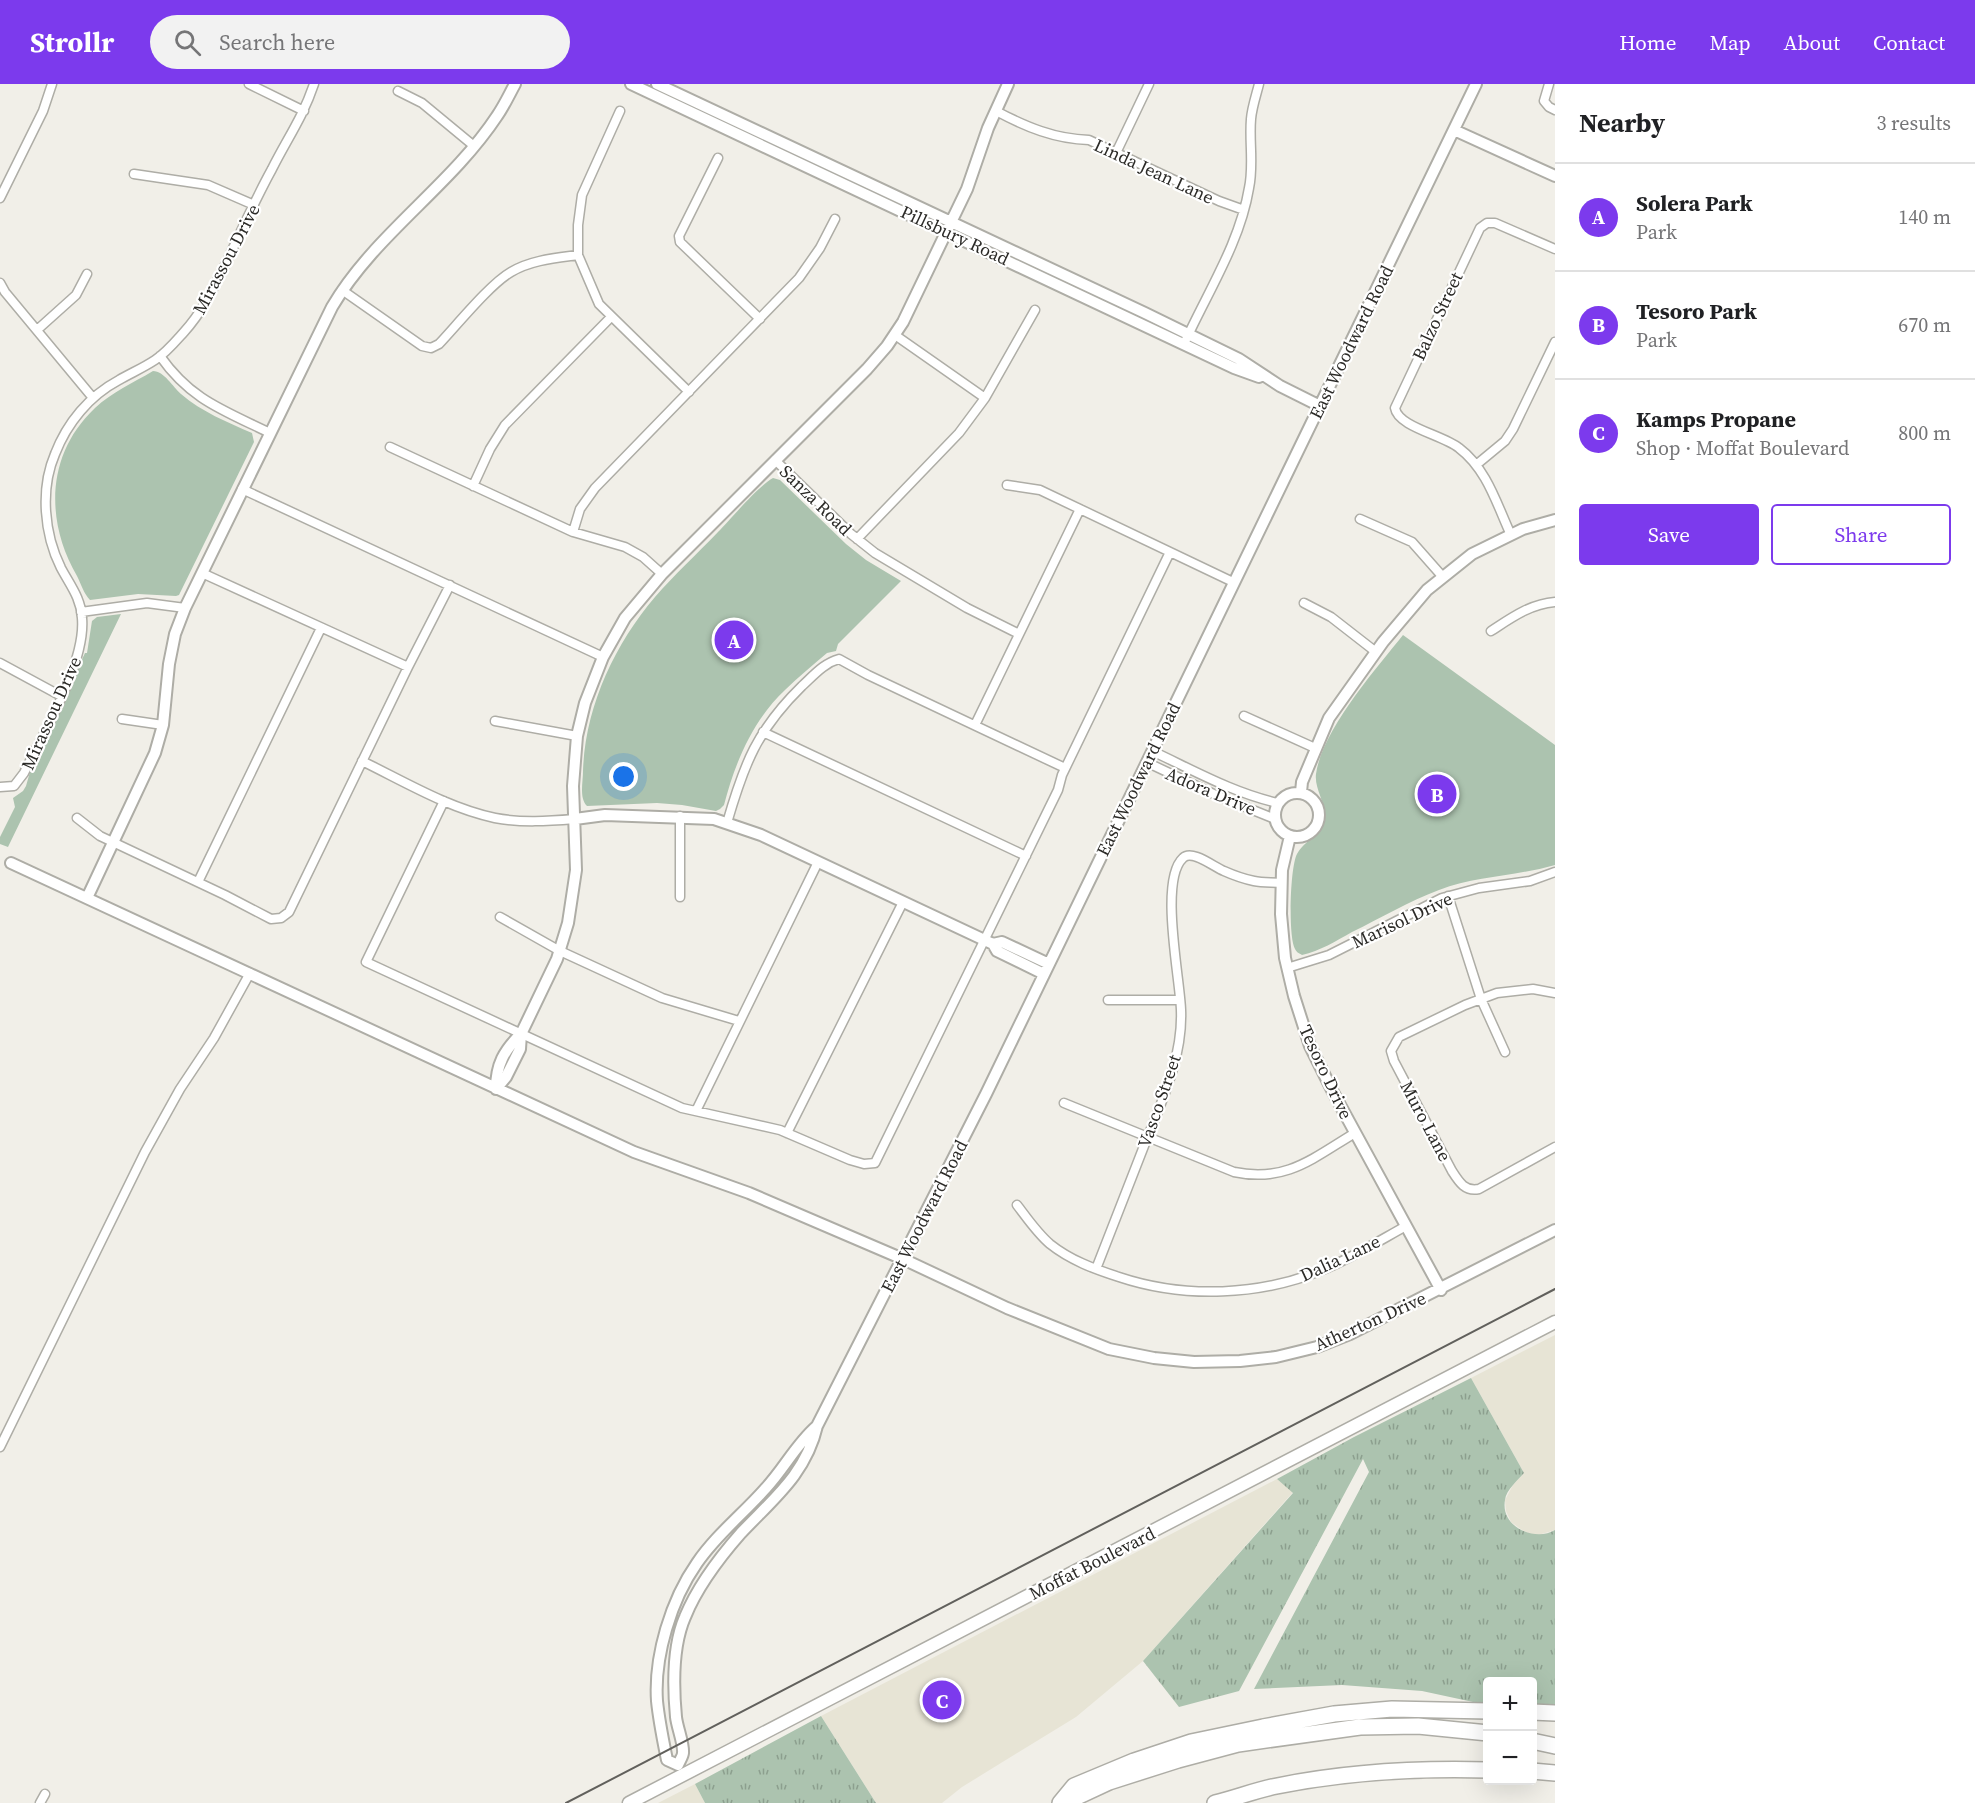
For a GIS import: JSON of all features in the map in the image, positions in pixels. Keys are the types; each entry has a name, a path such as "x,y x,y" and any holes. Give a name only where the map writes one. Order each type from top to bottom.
{"highway":[{"path":"1062,1803 1074,1786 1134,1761 1191,1742 1334,1714 1392,1709 1483,1711"},
{"path":"1537,1712 1555,1713"},
{"path":"1062,1803 1109,1782 1238,1744 1360,1727 1418,1726 1483,1732"},
{"path":"1537,1742 1555,1746"},
{"path":"1215,1803 1275,1786 1324,1778 1407,1770 1483,1770"},
{"path":"1537,1771 1555,1773"}],"main road":[{"name":"Moffat Boulevard","path":"629,1803 680,1770 1555,1322"}],"street":[{"path":"0,198 43,111 52,84"},
{"path":"249,84 304,111"},
{"name":"Mirassou Drive","path":"4,787 14,786 24,773 71,674 79,650 82,630 81,612 76,593 56,554 45,504 49,471 54,455 71,423 93,398 118,380 160,356 185,331 205,306 254,205 304,111 314,84"},
{"path":"87,898 155,753 163,725 169,664 175,634 185,608 342,290 373,251 474,146 497,116 514,84"},
{"name":"Pillsbury Road","path":"631,84 949,227"},
{"name":"Pillsbury Road","path":"657,84 949,227 1186,339 1239,359 1280,386 1320,406"},
{"path":"496,1089 496,1073 510,1046 521,1034 560,951 568,923 576,870 573,786 577,736 585,703 603,657 625,618 662,574 867,369 895,335 967,189 1008,84"},
{"path":"1116,153 1149,84"},
{"path":"1186,339 1240,226 1250,187 1252,163 1250,121 1259,84"},
{"name":"East Woodward Road","path":"817,1426 802,1439 765,1490 729,1524 696,1563 671,1613 663,1645 657,1699 666,1760 680,1770 683,1752 677,1728 673,1677 684,1618 710,1570 796,1473 812,1447 817,1426 903,1259 1046,969 1476,84"},
{"path":"1549,84 1544,101 1555,110"},
{"path":"398,91 422,103 474,146"},
{"path":"620,111 582,195 578,225 578,255 599,303 689,392"},
{"name":"Linda Jean Lane","path":"996,111 1028,127 1071,139 1089,140 1219,201 1244,210"},
{"path":"1454,130 1555,177"},
{"path":"718,158 679,236 680,242 760,319"},
{"path":"134,174 208,185 254,205"},
{"path":"573,532 580,509 595,488 804,271 820,248 835,219"},
{"name":"Balzo Street","path":"1476,465 1461,449 1448,441 1403,422 1396,414 1397,400 1475,236 1487,223 1496,223 1555,249"},
{"path":"342,290 422,346 431,348 439,344 511,271 539,261 578,255"},
{"path":"37,330 76,295 87,274"},
{"path":"0,283 93,398"},
{"path":"857,539 959,433 985,398 1035,310"},
{"path":"472,486 493,443 505,425 611,317"},
{"path":"895,335 985,398"},
{"path":"1511,535 1489,486 1476,465 1509,435 1555,342"},
{"path":"160,356 174,375 195,395 270,433"},
{"path":"390,447 573,532 625,547 643,557 662,574"},
{"name":"Sanza Road","path":"775,460 857,539 875,553 967,608 1019,634"},
{"path":"1006,486 1040,490 1233,582"},
{"path":"242,489 603,657"},
{"path":"975,725 1080,509"},
{"path":"1360,519 1412,542 1442,576"},
{"path":"1301,792 1302,782 1329,718 1376,652 1427,590 1472,554 1511,535 1555,520"},
{"path":"444,801 366,962 682,1108 787,1133 850,1160 864,1164 875,1163 989,942 1026,856 1058,790 1065,768 1170,552"},
{"path":"202,573 408,667"},
{"path":"77,818 100,836 271,919 281,918 289,912 450,585"},
{"path":"1491,631 1525,610 1555,602"},
{"path":"81,612 147,603 185,608"},
{"path":"1304,603 1331,617 1376,652"},
{"path":"198,882 321,628"},
{"path":"727,823 741,775 763,732 784,704 812,677 829,662 839,659 868,675 1065,768"},
{"path":"0,663 61,696"},
{"path":"1244,716 1315,748"},
{"path":"122,719 163,725"},
{"path":"495,721 577,736"},
{"path":"763,732 1026,856"},
{"name":"Adora Drive","path":"1152,751 1223,784 1278,803"},
{"path":"362,761 444,801 496,818 540,821 605,814 714,819 761,835 989,942 1002,942 1046,969"},
{"name":"Adora Drive","path":"1146,762 1218,796 1275,819"},
{"path":"1301,792 1308,795 1318,806 1319,820 1311,832 1304,836 1290,836 1280,830 1275,819 1278,803 1288,794 1301,792"},
{"path":"680,816 680,897"},
{"name":"Tesoro Drive","path":"1290,836 1282,870 1281,914 1287,968 1310,1046 1441,1290"},
{"name":"Vasco Street","path":"1096,1269 1177,1056 1181,1011 1173,942 1172,883 1175,869 1188,855 1200,858 1224,871 1255,881 1282,883"},
{"path":"696,1111 818,862"},
{"name":"Atherton Drive","path":"11,863 634,1152 749,1193 903,1259 1007,1308 1109,1349 1154,1358 1194,1362 1240,1361 1276,1357 1317,1347 1350,1334 1441,1290 1555,1230"},
{"name":"Marisol Drive","path":"1287,968 1329,955 1375,930 1448,896 1479,888 1530,881 1555,873"},
{"path":"1448,896 1481,999 1505,1052"},
{"path":"787,1133 903,902"},
{"path":"500,917 560,951 662,998 739,1021"},
{"path":"0,1447 145,1152 180,1089 214,1038 249,973"},
{"path":"1481,999 1497,993 1533,989 1555,993"},
{"name":"Muro Lane","path":"1481,999 1400,1037 1391,1051 1394,1061 1463,1187 1479,1189 1555,1147"},
{"path":"1108,1000 1180,1000"},
{"path":"1064,1103 1234,1172 1250,1175 1285,1172 1302,1165 1355,1133"},
{"name":"Dalia Lane","path":"1017,1205 1048,1243 1075,1261 1135,1282 1170,1289 1203,1292 1283,1283 1324,1269 1406,1226"},
{"path":"40,1803 45,1794"}],"shaded area":[{"path":"1555,1335 1555,1530 1535,1536 1511,1522 1506,1511 1505,1500 1513,1485 1524,1473 1471,1378"},
{"path":"1277,1479 1293,1492 1143,1661 1076,1717 962,1787 942,1803 876,1803 821,1716"},
{"path":"695,1784 705,1803 658,1803"}],"green space":[{"path":"153,371 165,376 181,394 197,406 252,433 254,442 179,595 138,594 90,600 84,592 59,533 56,489 59,467 67,446 79,426 95,408 116,392"},
{"path":"773,478 780,480 846,544 866,560 901,581 838,644 836,651 827,653 773,702 746,743 724,805 720,809 716,811 657,803 587,806 582,790 589,724 604,678 615,657 640,616 655,597 752,495"},
{"path":"121,614 8,847 0,844 0,837 15,807 13,798 26,786 32,765 87,653 92,621 97,617"},
{"path":"1403,635 1555,745 1555,865 1453,885 1406,904 1322,948 1302,955 1296,950 1291,931 1291,887 1297,854 1318,832 1323,823 1324,810 1316,780 1320,757 1339,720 1365,682"},
{"path":"1471,1378 1524,1473 1506,1496 1505,1510 1508,1518 1513,1525 1529,1533 1547,1533 1555,1530 1555,1719 1537,1715 1537,1677 1483,1677 1483,1704 1422,1691 1342,1685 1254,1689 1369,1472 1363,1459 1239,1691 1179,1707 1143,1661 1293,1493 1277,1479"},
{"path":"821,1716 876,1803 705,1803 695,1784"}],"railway":[{"path":"566,1803 1555,1289"}],"place":[{"name":"Solera Park","path":"734,640"},
{"name":"Tesoro Park","path":"1437,794"},
{"name":"Kamps Propane","path":"942,1700"}]}
